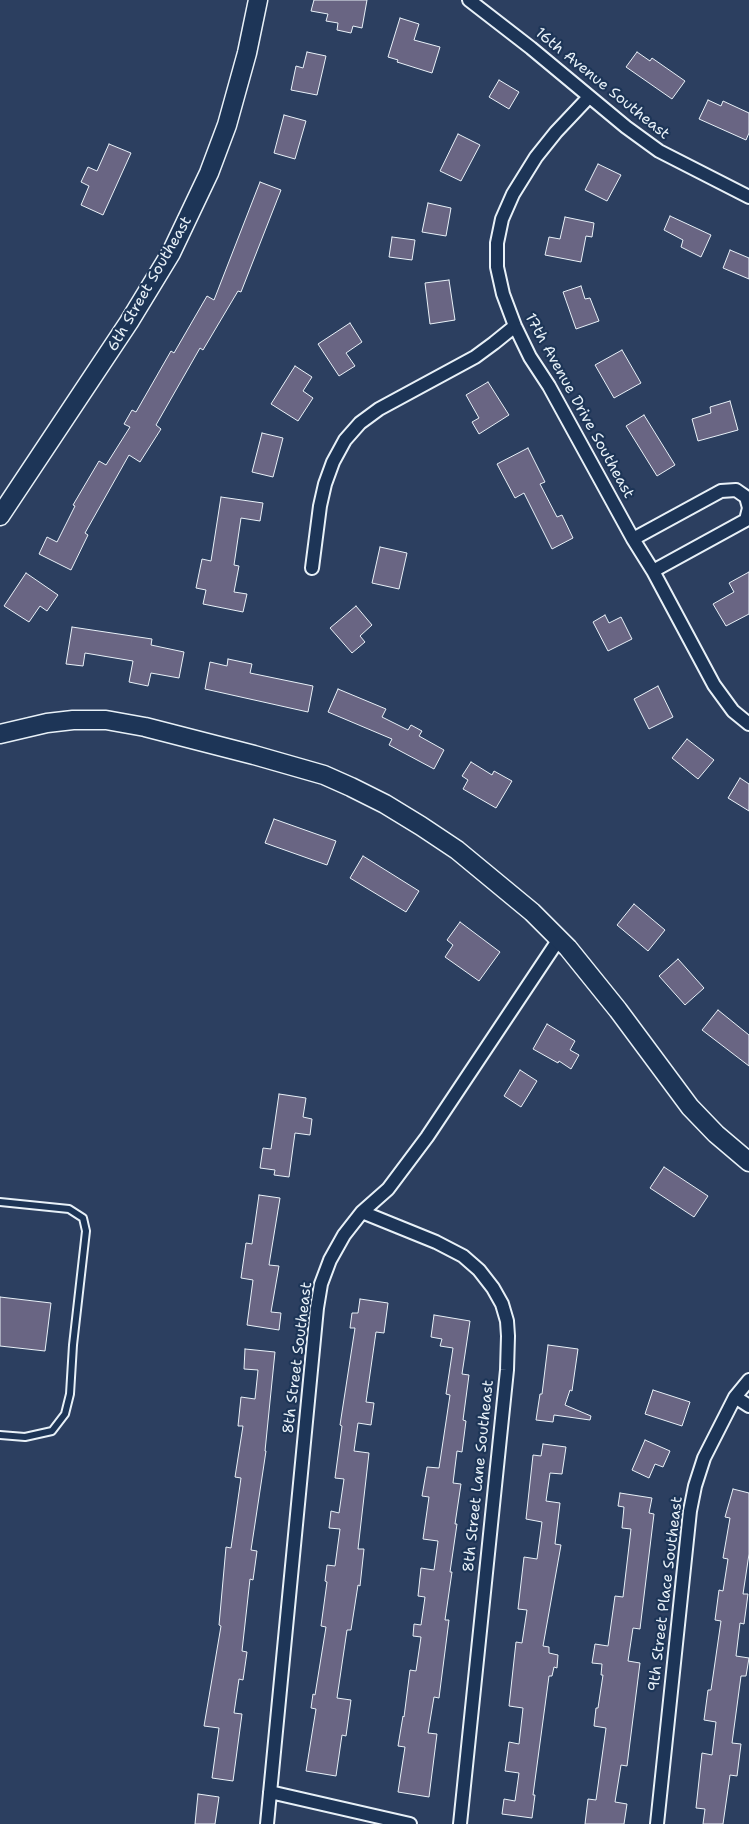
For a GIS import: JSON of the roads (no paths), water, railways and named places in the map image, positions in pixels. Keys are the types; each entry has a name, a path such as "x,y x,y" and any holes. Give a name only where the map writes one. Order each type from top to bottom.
{"street":[{"name":"6th Street Southeast","path":"0,516 124,330 175,246 209,173 227,126 247,53 258,0"},
{"name":"16th Avenue Southeast","path":"469,0 659,151 749,196"},
{"name":"17th Avenue Drive Southeast","path":"589,97 556,132 536,157 513,194 502,219 497,242 497,267 503,294 515,326 530,357 549,386 633,539 653,571 714,685 733,711 749,724"},
{"path":"312,568 320,506 325,484 333,462 345,440 360,423 379,408 474,357 515,326"},
{"path":"633,539 721,491 736,490 746,497 749,508 746,520 653,571"},
{"path":"0,734 47,723 73,720 106,720 145,727 324,775 385,804 450,846 494,880 559,939 595,980 690,1107 716,1134 749,1162"},
{"name":"8th Street Southeast","path":"267,1824 317,1308 321,1284 330,1260 344,1235 362,1212 388,1189 427,1137 559,939"},
{"name":"8th Street Lane Southeast","path":"362,1212 436,1242 464,1256 479,1270 493,1288 502,1304 507,1321 506,1370 460,1824"},
{"name":"9th Street Place Southeast","path":"657,1824 690,1511 695,1486 704,1458 735,1398 749,1380"},
{"path":"735,1398 749,1406"},
{"path":"270,1792 410,1824"}],"lane":[{"path":"0,1202 69,1210 83,1218 86,1231 73,1345 70,1394 65,1414 52,1431 25,1437 0,1435"}]}
